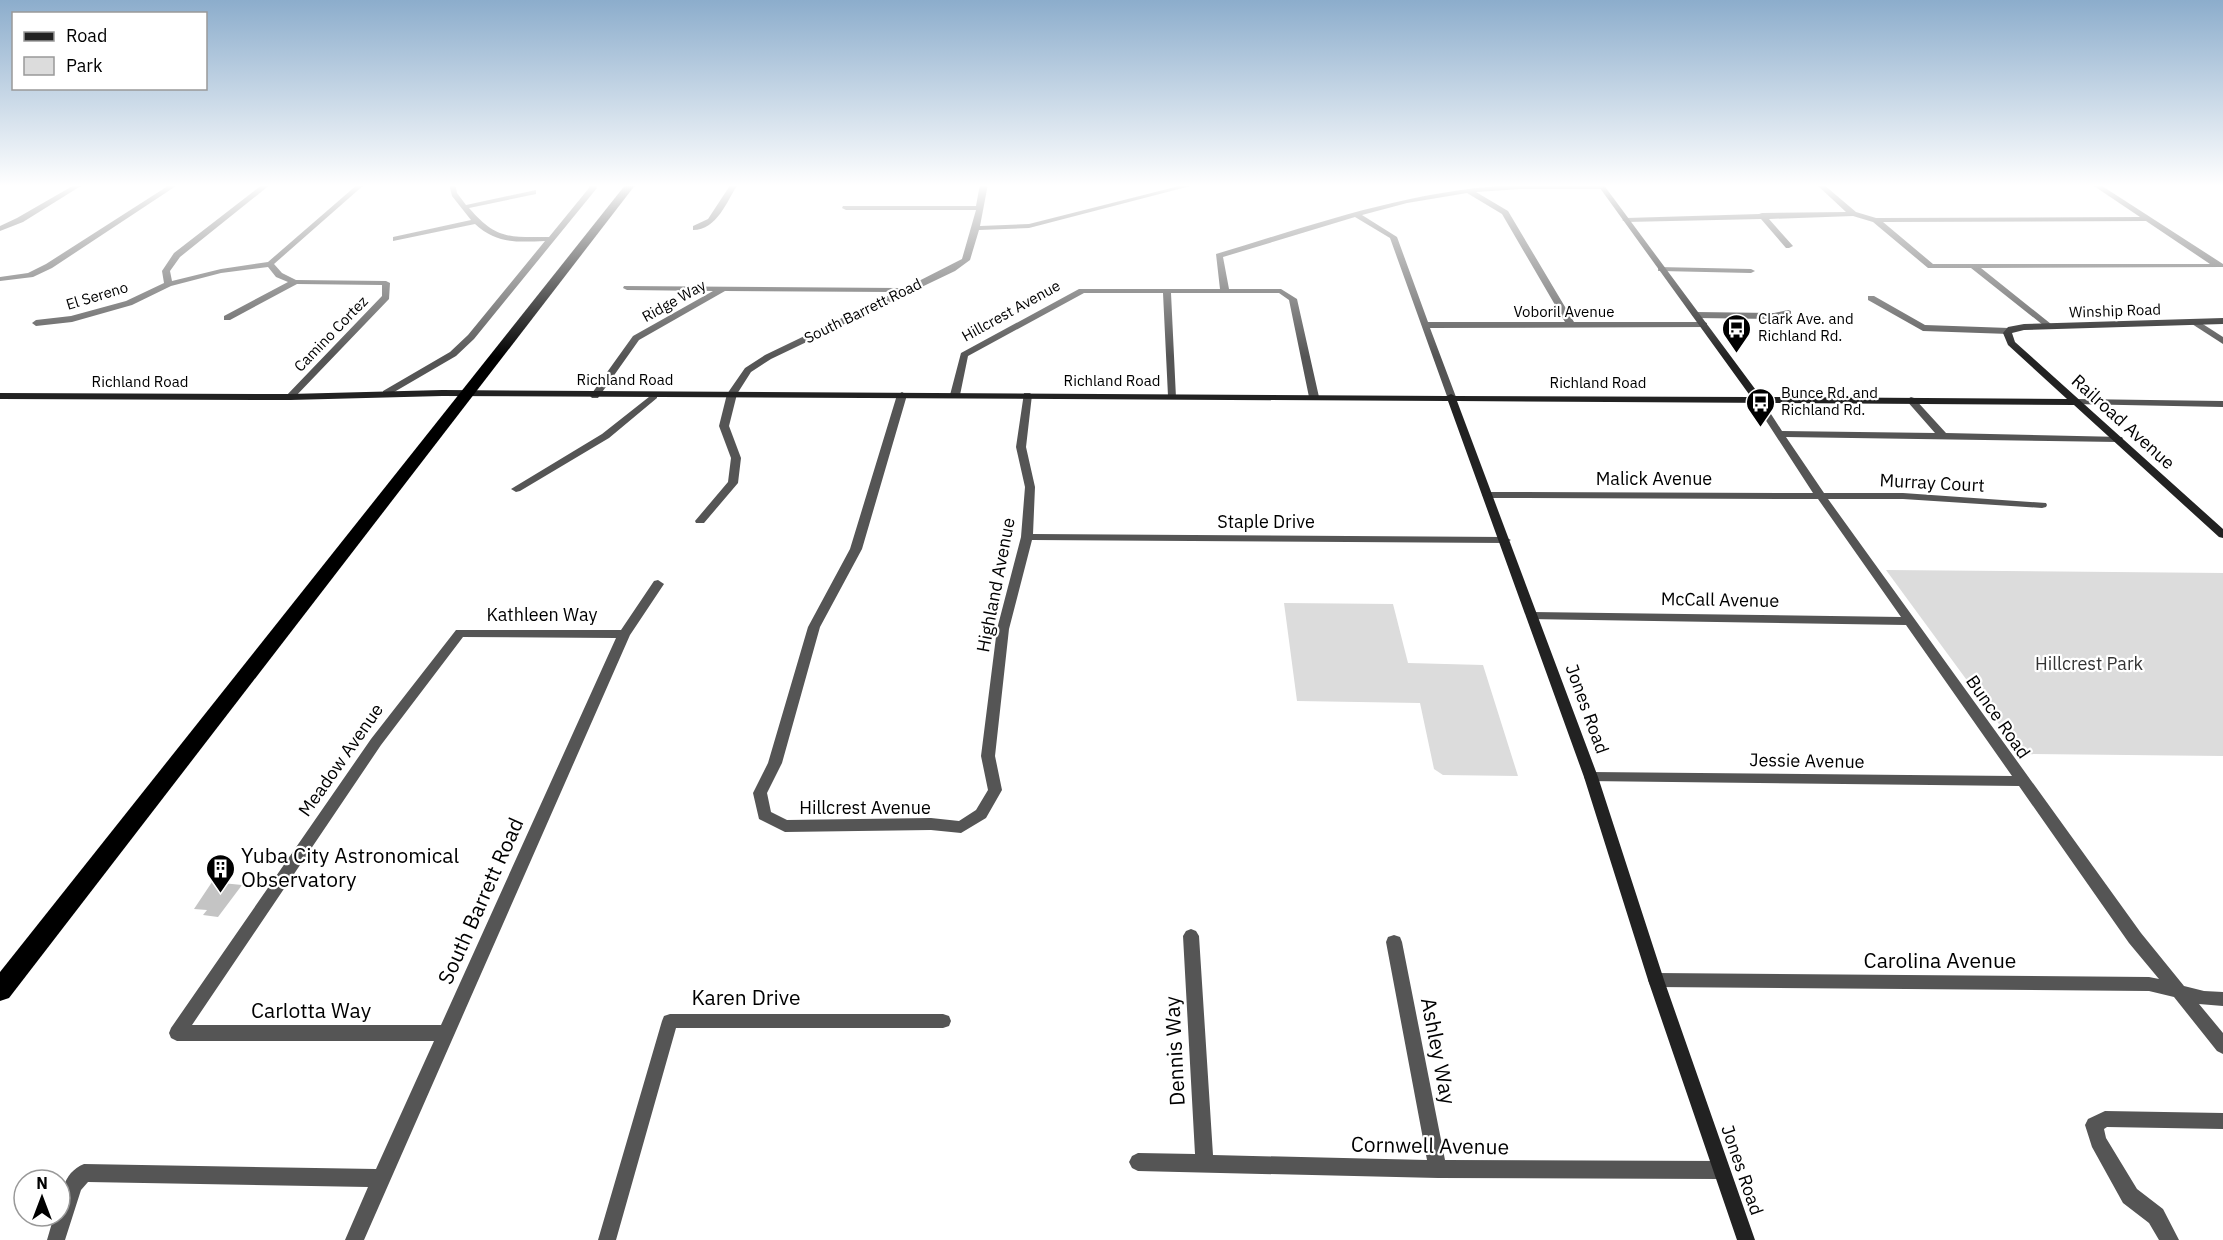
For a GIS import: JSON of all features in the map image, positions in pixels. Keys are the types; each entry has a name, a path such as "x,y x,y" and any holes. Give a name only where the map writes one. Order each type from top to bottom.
{"highway":[{"path":"0,990 586,242"}],"street":[{"path":"0,279 30,275 50,266 86,242"},
{"path":"168,284 165,272 177,255 193,242"},
{"path":"295,242 270,264 279,275 295,282"},
{"path":"386,393 453,354 471,337 549,242"},
{"name":"South Barrett Road","path":"732,394 748,370 768,357 903,290 952,269 966,260 972,242"},
{"path":"1225,291 1219,256 1265,242"},
{"name":"Jones Road","path":"1395,242 1591,777 1656,980 1746,1240"},
{"path":"1522,242 1571,326"},
{"path":"1642,242 1757,399"},
{"path":"1785,242 1789,246"},
{"path":"1902,242 1931,266 2222,267"},
{"path":"2184,242 2222,267"},
{"name":"El Sereno","path":"36,323 84,316 129,303 168,284 221,271 270,264"},
{"path":"1973,266 2048,326"},
{"path":"1661,269 1751,271"},
{"path":"227,318 295,282"},
{"name":"Camino Cortez","path":"290,397 386,297 386,282 295,282"},
{"path":"627,288 903,290"},
{"name":"Ridge Way","path":"595,396 636,338 724,289"},
{"name":"Hillcrest Avenue","path":"955,395 964,355 1082,291 1281,291 1293,299 1314,397"},
{"path":"1167,291 1173,396"},
{"path":"1871,298 1923,328 2009,331"},
{"path":"1696,315 1774,316 1788,313"},
{"name":"Winship Road","path":"2009,331 2016,328 2048,326 2223,321"},
{"path":"2195,322 2223,341"},
{"name":"Voboril Avenue","path":"1425,325 1704,325"},
{"name":"Railroad Avenue","path":"2009,331 2008,338 2011,343 2223,535"},
{"name":"Richland Road","path":"0,396 290,397 386,393 595,396 1027,395 2223,404"},
{"path":"700,521 733,483 736,458 724,426 732,394"},
{"name":"Hillcrest Avenue","path":"902,395 856,549 814,627 775,763 760,793 764,815 785,826 931,824 961,827 981,814"},
{"name":"Highland Avenue","path":"981,814 995,790 988,756 1003,629 1028,537 1030,487 1022,447 1027,395"},
{"path":"516,489 603,438 637,413 654,396"},
{"name":"Bunce Road","path":"1757,399 1820,496 2135,938 2223,1046"},
{"path":"1911,400 1943,436"},
{"path":"1779,434 2118,439"},
{"name":"Malick Avenue","path":"1487,495 1820,496"},
{"name":"Murray Court","path":"1820,496 1925,497 2042,505"},
{"name":"Staple Drive","path":"1028,537 1505,540"},
{"name":"South Barrett Road","path":"354,1240 624,634 658,584"},
{"name":"McCall Avenue","path":"1532,616 1908,621"},
{"name":"Kathleen Way","path":"460,633 624,634"},
{"name":"Meadow Avenue","path":"177,1033 376,742 460,633"},
{"name":"Jessie Avenue","path":"1591,777 2022,781"},
{"name":"Dennis Way","path":"1191,936 1203,1163"},
{"name":"Ashley Way","path":"1395,942 1438,1169"},
{"name":"Carolina Avenue","path":"1656,980 2148,984 2204,998 2223,999"},
{"name":"Karen Drive","path":"607,1240 670,1021 943,1021"},
{"name":"Carlotta Way","path":"177,1033 445,1033"},
{"path":"2170,1240 2156,1216 2130,1196 2098,1141 2094,1125 2105,1119 2223,1121"},
{"name":"Cornwell Avenue","path":"1138,1162 1438,1169 1721,1170"},
{"path":"56,1240 72,1185 84,1173 381,1178"}],"green space":[{"name":"Hillcrest Park","path":"1886,570 2223,573 2223,756 2021,754"},
{"path":"1284,603 1393,604 1408,663 1483,665 1518,776 1443,775 1434,769 1420,703 1297,701"}],"building":[{"name":"Yuba City Astronomical Observatory","path":"212,882 242,885 218,917 203,915 207,910 194,909"}],"place":[{"name":"Clark Ave. and Richland Rd.","path":"1737,354"},
{"name":"Bunce Rd. and Richland Rd.","path":"1760,428"},
{"name":"Yuba City Astronomical Observatory","path":"220,894"}]}
